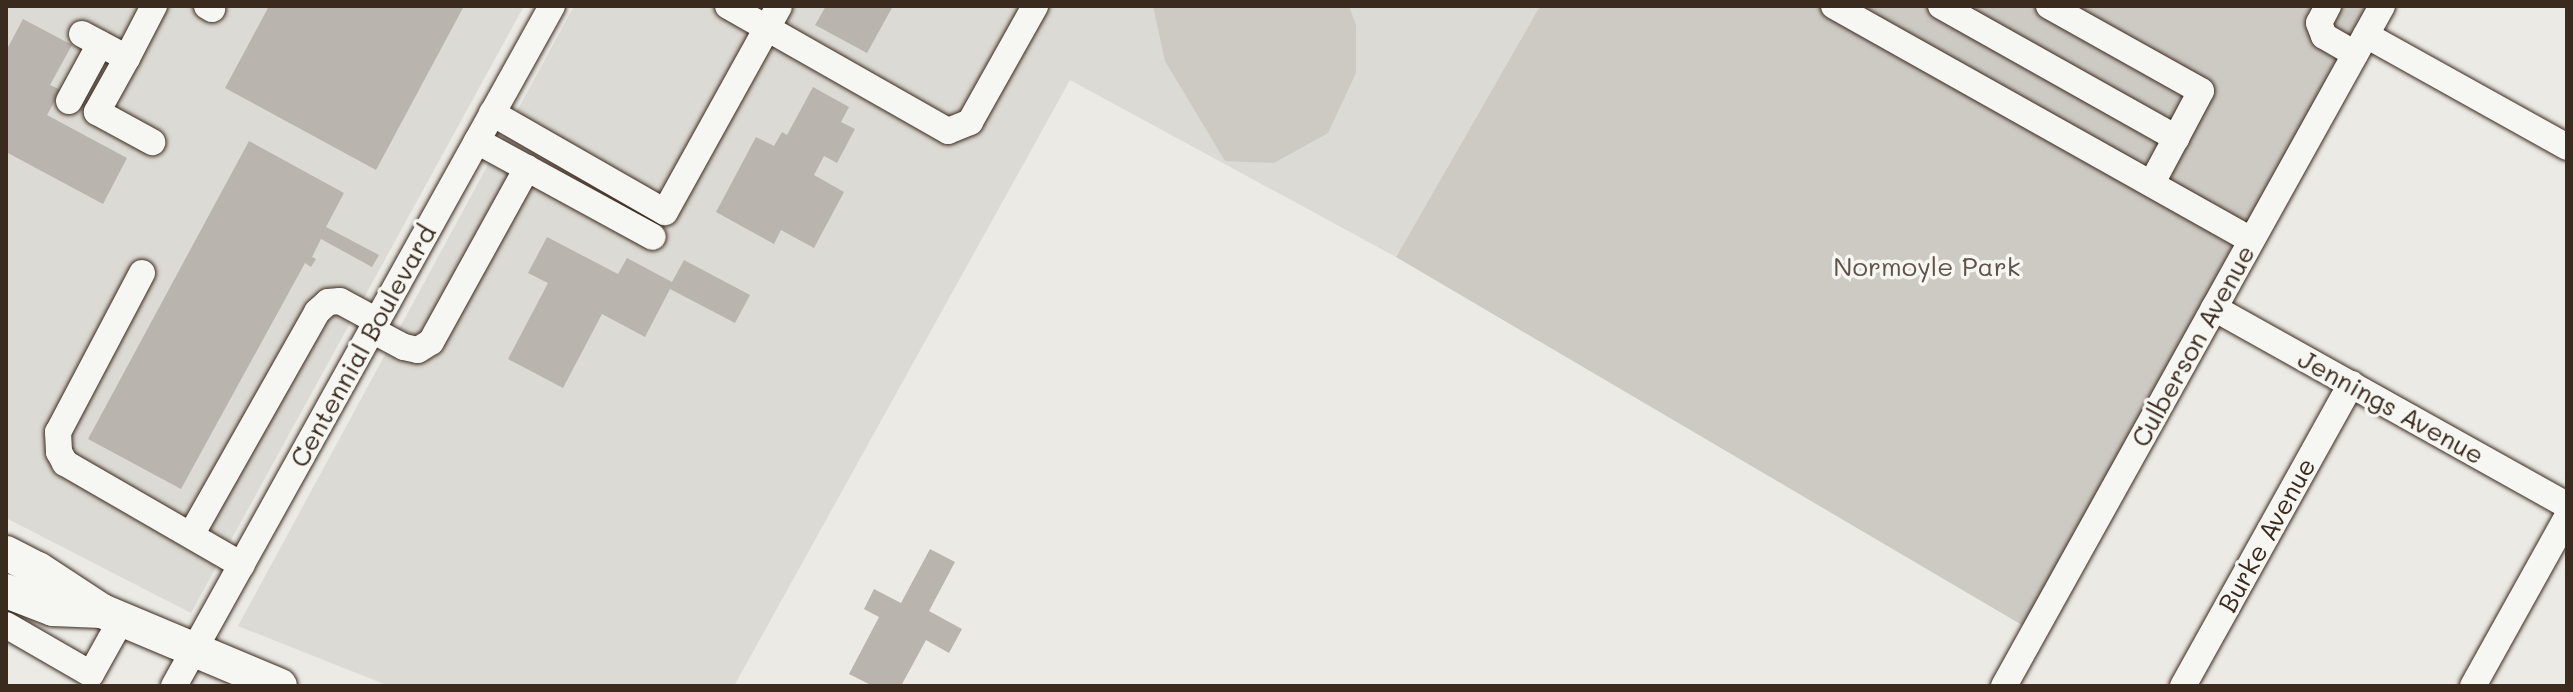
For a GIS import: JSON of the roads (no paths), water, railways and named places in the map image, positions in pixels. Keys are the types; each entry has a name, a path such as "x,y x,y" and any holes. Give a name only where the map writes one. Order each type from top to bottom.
{"main road":[{"path":"6,553 38,569 112,616 280,686"},
{"path":"11,608 112,616"}],"street":[{"path":"152,142 97,112 154,6"},
{"name":"Centennial Boulevard","path":"174,686 552,6"},
{"path":"728,6 773,17 948,131 970,122 1035,6"},
{"path":"1834,6 2251,240"},
{"path":"1941,6 2176,138"},
{"path":"2049,6 2201,91 2152,183"},
{"path":"2328,6 2319,23 2324,36 2361,45 2567,147"},
{"name":"Culberson Avenue","path":"2004,686 2382,6"},
{"path":"492,113 665,212 773,17"},
{"path":"69,101 91,39 127,58"},
{"path":"477,141 653,237"},
{"path":"191,535 317,312 328,302 340,301 404,347 418,350 431,342 527,168"},
{"path":"142,273 58,432 59,452 65,463 242,565"},
{"name":"Jennings Avenue","path":"2214,308 2567,505"},
{"name":"Burke Avenue","path":"2183,686 2351,384"},
{"path":"2473,686 2567,517"},
{"path":"11,608 91,674 112,616"}],"park label":[{"name":"Normoyle Park","path":"1927,267"}]}
